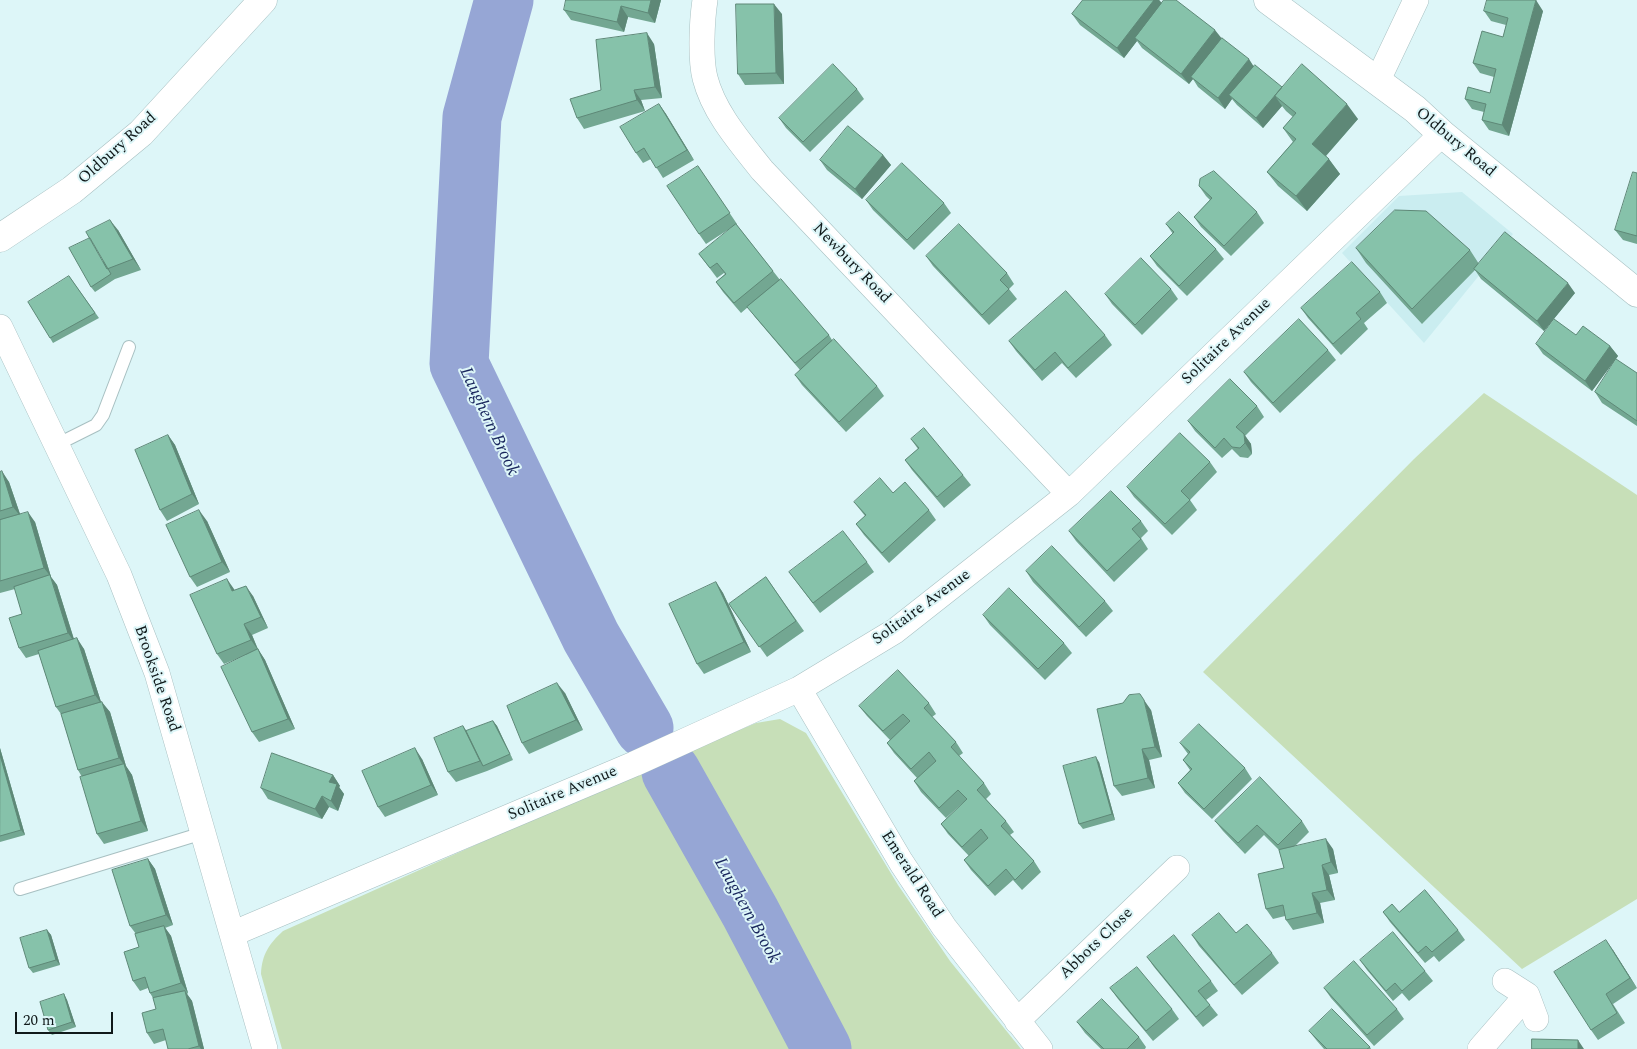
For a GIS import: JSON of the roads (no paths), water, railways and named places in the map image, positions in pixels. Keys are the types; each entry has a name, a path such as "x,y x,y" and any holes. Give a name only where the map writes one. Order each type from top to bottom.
{"street":[{"name":"Oldbury Road","path":"0,238 72,190 140,133 263,0"},
{"name":"Newbury Road","path":"705,0 702,22 705,77 726,124 762,170 1069,494"},
{"name":"Oldbury Road","path":"1268,0 1377,82 1415,108 1442,134 1637,293"},
{"path":"1377,82 1416,0"},
{"name":"Solitaire Avenue","path":"232,934 634,764 799,689 895,632 1069,494 1442,134"},
{"name":"Brookside Road","path":"0,327 119,575 157,673 264,1049"},
{"name":"Emerald Road","path":"799,689 901,862 944,927 1040,1049"},
{"name":"Abbots Close","path":"1017,1021 1177,868"},
{"path":"1505,981 1527,995 1536,1019"},
{"path":"1480,1049 1527,995"}],"lane":[{"path":"56,445 96,425 103,415 129,347"},
{"path":"20,889 203,833"}],"waterway":[{"name":"Laughern Brook","path":"504,0 472,117 459,364 591,637 644,728"},
{"name":"Laughern Brook","path":"671,772 750,912 822,1049"}]}
